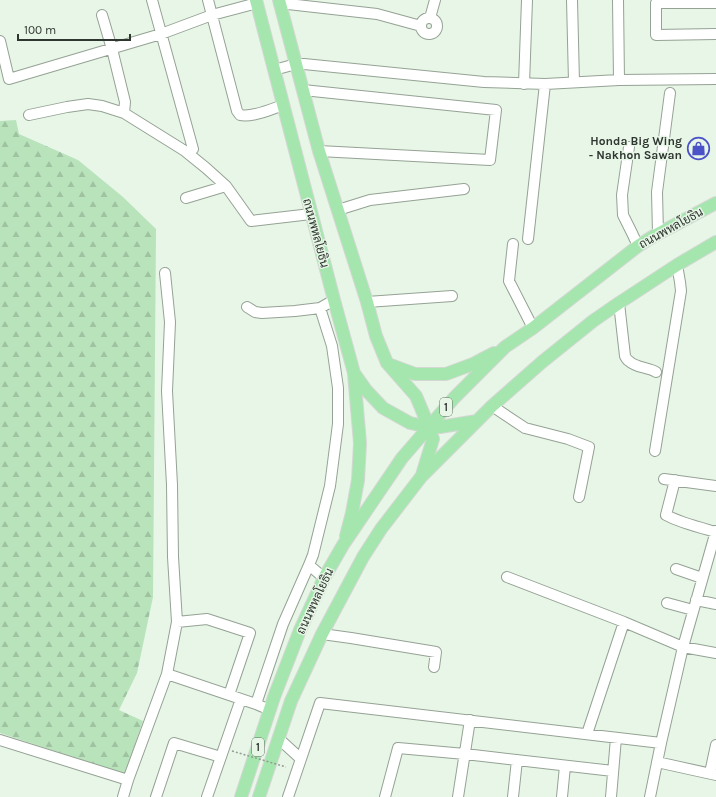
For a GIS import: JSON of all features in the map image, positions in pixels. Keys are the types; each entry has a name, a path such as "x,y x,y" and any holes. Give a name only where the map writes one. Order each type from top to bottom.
{"main road":[{"name":"ถนนพหลโยธิน","path":"279,1 320,151 367,302 376,336 387,364 416,396 433,439 421,477"},
{"name":"ถนนพหลโยธิน","path":"257,2 311,214 354,373 366,390 383,408 410,423 429,427 440,427 477,421"},
{"name":"ถนนพหลโยธิน","path":"241,797 270,710 300,630 324,578 344,545 402,458 454,398 505,348 638,246 716,203"},
{"name":"ถนนพหลโยธิน","path":"259,797 291,700 322,634 363,557 381,529 421,477 492,406 542,362 619,303 677,265 716,242"},
{"path":"387,364 415,374 446,374 474,364 505,348"},
{"path":"344,545 358,480 360,443 354,373"}],"street":[{"path":"152,0 193,149"},
{"path":"208,0 237,111 243,116 252,115 283,105"},
{"path":"279,1 377,14 422,26 425,20 430,18 435,0"},
{"path":"524,84 527,0"},
{"path":"572,0 574,82"},
{"path":"618,0 619,80"},
{"path":"0,41 9,79 161,34 212,15 257,2"},
{"path":"716,3 656,3 656,35 716,34"},
{"path":"102,15 125,102 124,113"},
{"path":"274,70 296,64 318,65 484,82 524,84 619,80 716,79"},
{"path":"528,239 545,84"},
{"path":"303,90 496,110 490,160 320,151"},
{"path":"658,234 657,192 670,93"},
{"path":"29,115 88,104 102,106 124,113 185,151 206,168 226,186 251,221 311,214"},
{"path":"629,147 622,195 623,216 638,246"},
{"path":"186,198 226,186"},
{"path":"338,210 370,200 464,189"},
{"path":"513,244 509,280 533,328"},
{"path":"655,452 681,291 677,265"},
{"path":"123,797 167,674 177,622 167,391 170,322 165,273"},
{"path":"367,302 452,296"},
{"path":"247,308 254,312 262,313 320,308 334,300"},
{"path":"619,303 625,356 628,361 656,372"},
{"path":"256,704 283,624 313,555 330,486 338,424 338,388 332,346 320,308"},
{"path":"492,406 525,428 568,439 589,447 579,497"},
{"path":"664,479 716,486"},
{"path":"650,797 660,743 683,647 716,531 675,520 666,515 675,480"},
{"path":"309,565 324,578"},
{"path":"676,569 702,578"},
{"path":"507,577 624,622 683,647 716,654"},
{"path":"667,603 695,605 716,604"},
{"path":"177,622 207,619 250,633 229,695"},
{"path":"587,734 624,622"},
{"path":"322,634 436,652 434,667"},
{"path":"167,674 270,710"},
{"path":"208,797 241,699"},
{"path":"288,797 320,703 660,743"},
{"path":"458,797 470,720"},
{"path":"278,738 301,759"},
{"path":"612,797 616,738"},
{"path":"0,740 128,780"},
{"path":"156,797 174,743 221,757"},
{"path":"657,762 713,774 716,745"},
{"path":"385,797 398,748 613,771"},
{"path":"512,797 517,760"},
{"path":"562,797 565,766"}],"path":[{"path":"232,751 286,767"}],"green space":[{"path":"16,120 19,134 78,160 123,197 156,229 153,597 137,673 119,710 143,721 125,774 0,733 0,121"}],"place":[{"name":"Honda Big Wing - Nakhon Sawan","path":"698,148"}]}
